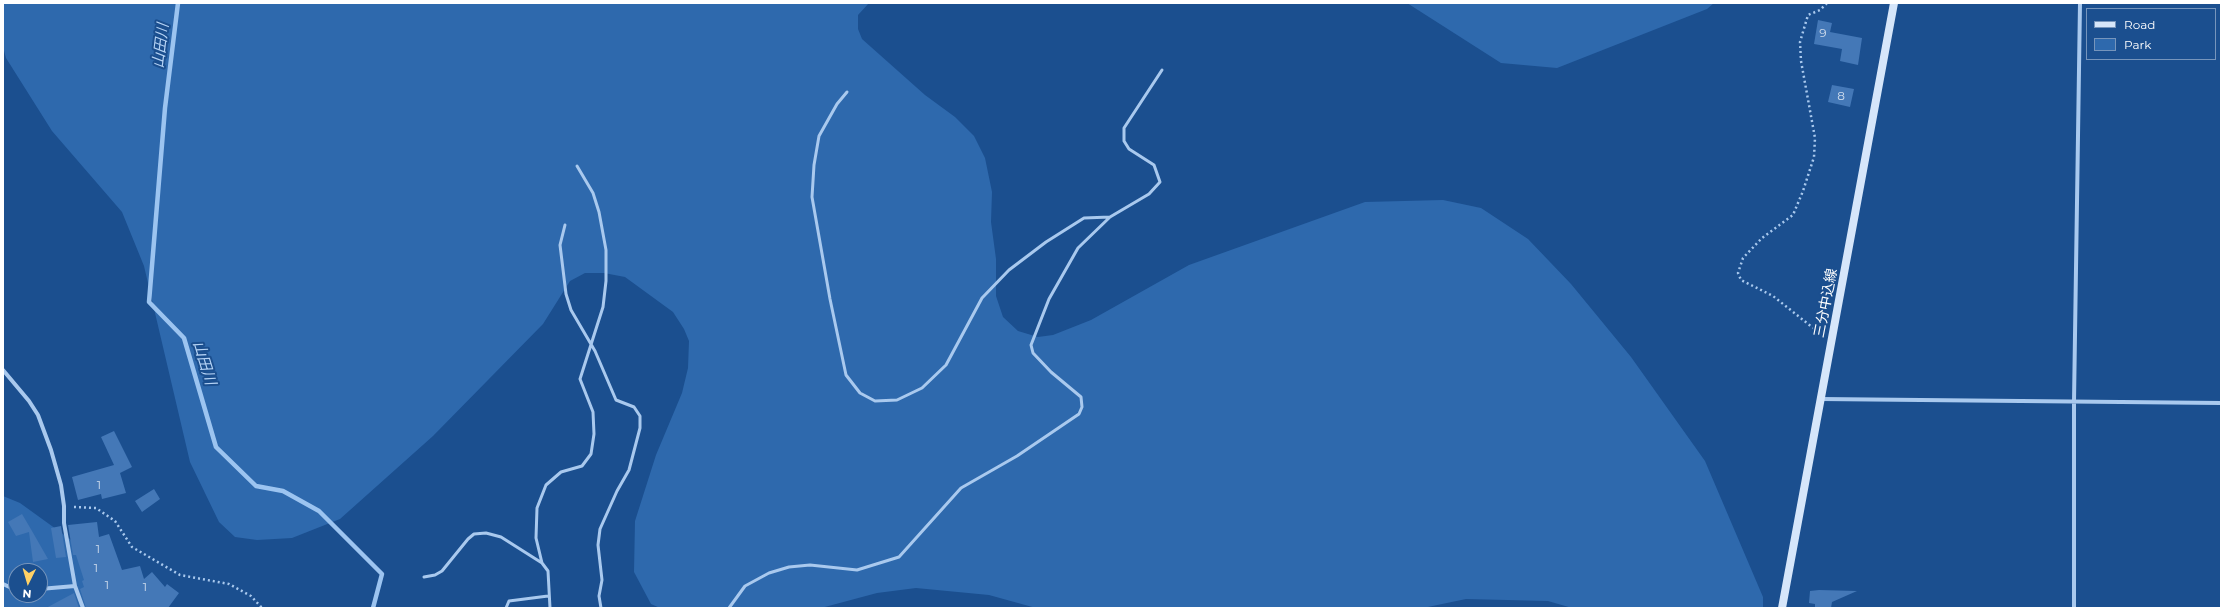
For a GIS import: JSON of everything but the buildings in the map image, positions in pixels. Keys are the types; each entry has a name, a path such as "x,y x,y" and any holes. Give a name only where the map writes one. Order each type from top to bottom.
{"main road":[{"name":"三分中込線","path":"1782,608 1894,3"}],"street":[{"path":"2074,608 2074,402 2080,3"},
{"path":"3,370 29,400 38,415 51,450 61,485 64,506 64,523 74,586 83,608"},
{"path":"1821,399 2221,403"},
{"path":"48,589 74,586"}],"lane":[{"path":"729,608 745,586 769,573 789,567 810,565 858,570 899,557 962,488 1017,456 1079,414 1082,407 1080,397 1033,353 1031,345 1049,299 1062,273 1078,248 1110,217 1149,194 1160,182 1154,165 1130,149 1124,141 1124,128 1162,70"},
{"path":"847,92 837,104 819,136 814,165 812,198 830,299 846,375 860,393 875,401 896,400 922,388 946,365 982,298 1009,270 1046,242 1084,218 1110,217"},
{"path":"542,563 536,538 537,508 546,485 561,472 582,466 591,454 594,434 593,412 580,379 603,307 606,281 606,250 599,212 593,193 577,166"},
{"path":"565,225 560,245 566,294 571,310 591,345 616,400 634,407 640,416 640,428 629,470 617,491 600,529 598,545 602,580 599,596 601,608"},
{"path":"424,577 435,575 442,571 468,538 474,534 486,533 501,537 542,563 548,571 548,596 550,608"},
{"path":"506,608 509,601 548,596"}],"path":[{"path":"1827,3 1820,10 1808,15 1800,42 1800,61 1816,138 1814,157 1803,191 1793,215 1762,238 1743,258 1738,274 1741,280 1773,296 1805,323 1832,342"},
{"path":"64,506 96,508 115,520 132,547 180,575 229,584 251,596 262,608"}],"green space":[{"path":"3,3 869,3 858,15 858,29 862,39 925,95 955,117 974,136 985,158 992,192 991,222 996,259 996,296 1003,317 1018,331 1038,337 1053,335 1091,320 1189,265 1365,202 1443,200 1481,208 1528,239 1571,284 1631,357 1705,461 1763,597 1763,608 1572,608 1548,601 1466,599 1423,608 1036,608 989,595 916,588 877,593 821,608 660,608 651,604 634,572 635,521 656,455 682,393 688,368 689,341 684,329 673,312 625,277 604,273 585,273 570,281 543,324 433,436 340,519 292,538 257,540 235,537 219,522 190,462 144,266 122,212 52,131 6,58 3,47"},
{"path":"1407,3 1714,3 1707,9 1557,68 1501,63"},
{"path":"3,496 20,503 99,560 114,608 3,608"}],"waterway":[{"name":"山田川","path":"178,3 165,108 149,302 184,338 216,447 256,486 283,491 319,511 382,574 373,608"}]}
